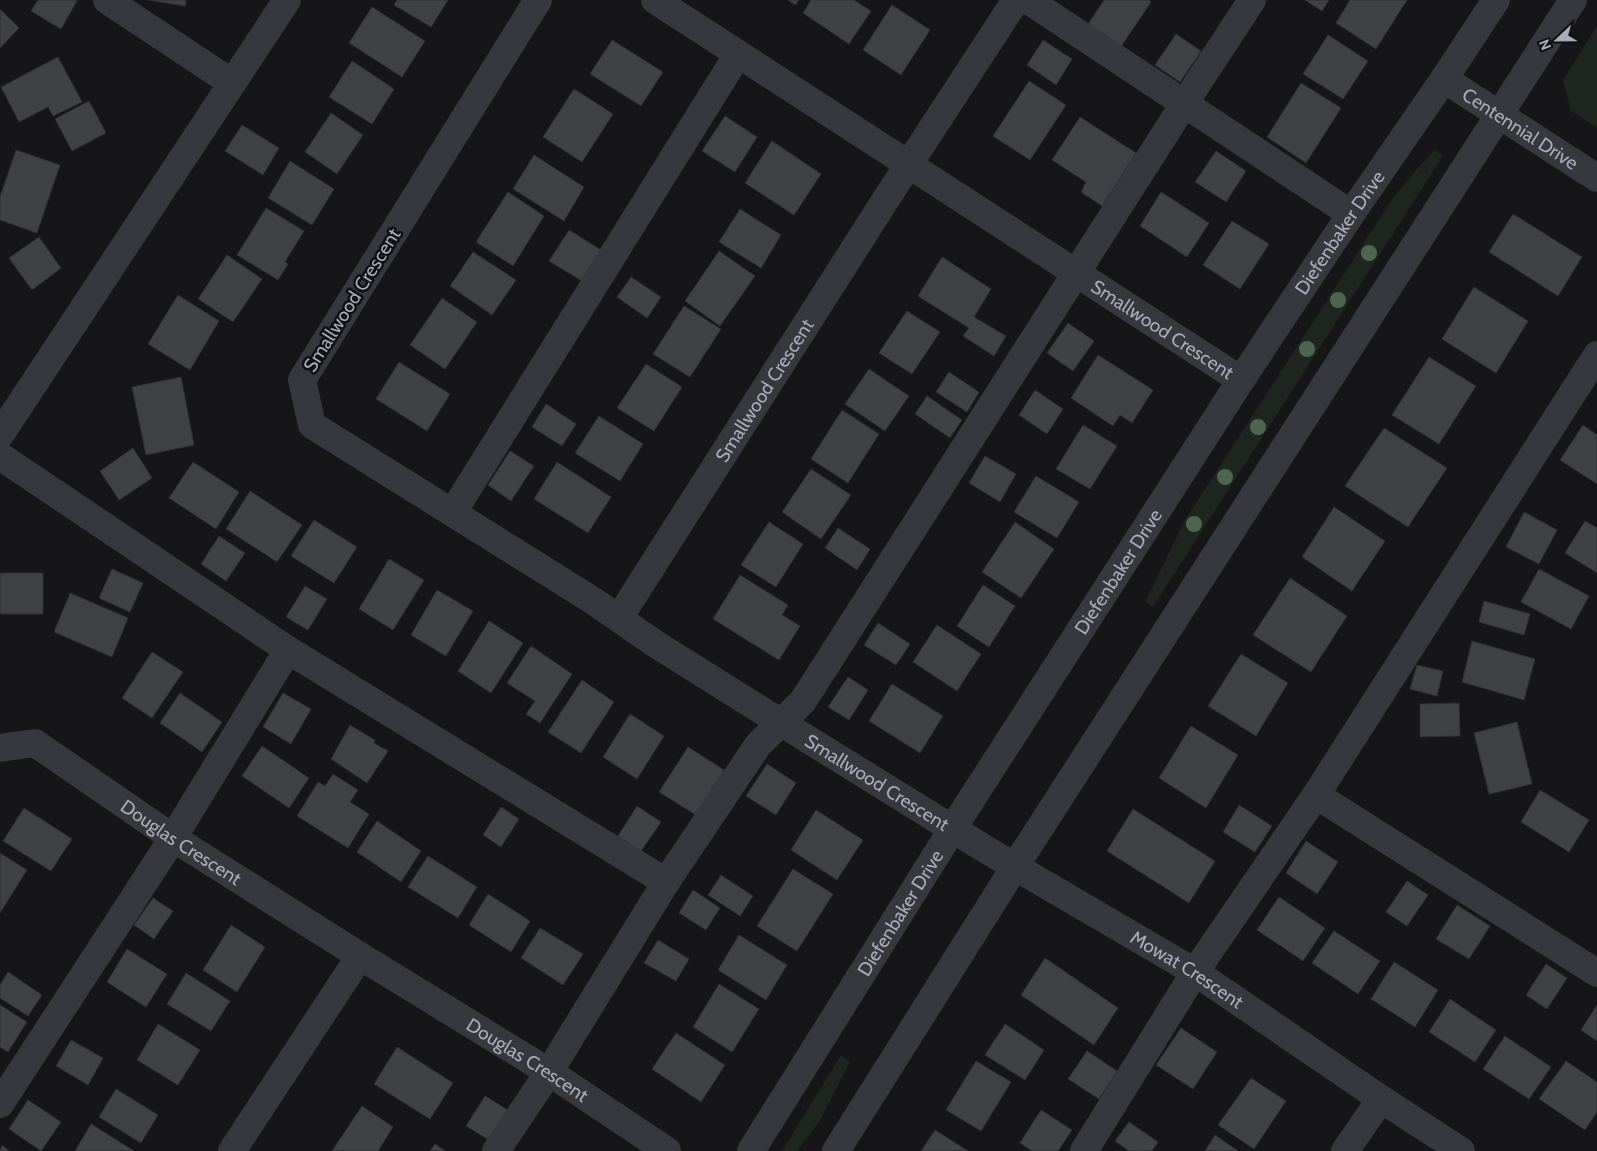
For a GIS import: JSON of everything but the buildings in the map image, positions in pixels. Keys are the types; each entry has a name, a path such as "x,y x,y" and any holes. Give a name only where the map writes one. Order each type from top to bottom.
{"street":[{"path":"106,0 232,83"},
{"path":"0,435 287,0"},
{"name":"Smallwood Crescent","path":"538,0 302,380 312,425 619,618 654,643 985,849"},
{"name":"Smallwood Crescent","path":"655,0 1241,380"},
{"name":"Smallwood Crescent","path":"619,618 1016,0"},
{"path":"1028,0 1351,214"},
{"path":"496,1151 549,1072 666,882 758,745 803,701 1252,0"},
{"name":"Diefenbaker Drive","path":"752,1151 953,828 1241,380 1496,0"},
{"path":"836,1151 1016,866 1573,0"},
{"path":"452,512 738,54"},
{"name":"Centennial Drive","path":"1444,79 1597,178"},
{"path":"1084,1151 1195,972 1316,795 1597,355"},
{"path":"0,456 288,650 666,882"},
{"path":"0,1104 173,838 288,650"},
{"name":"Douglas Crescent","path":"0,748 35,743 173,838 549,1072 667,1151"},
{"path":"1316,795 1597,973"},
{"name":"Mowat Crescent","path":"985,849 1195,972 1381,1099 1462,1151"},
{"path":"232,1151 360,956"},
{"path":"1345,1151 1381,1099"}],"shaded area":[{"path":"1597,26 1597,128 1571,111 1563,80"},
{"path":"1435,150 1443,156 1153,607 1145,602 1185,520 1393,198"},
{"path":"841,1055 850,1062 819,1122 797,1151 782,1151"}]}
